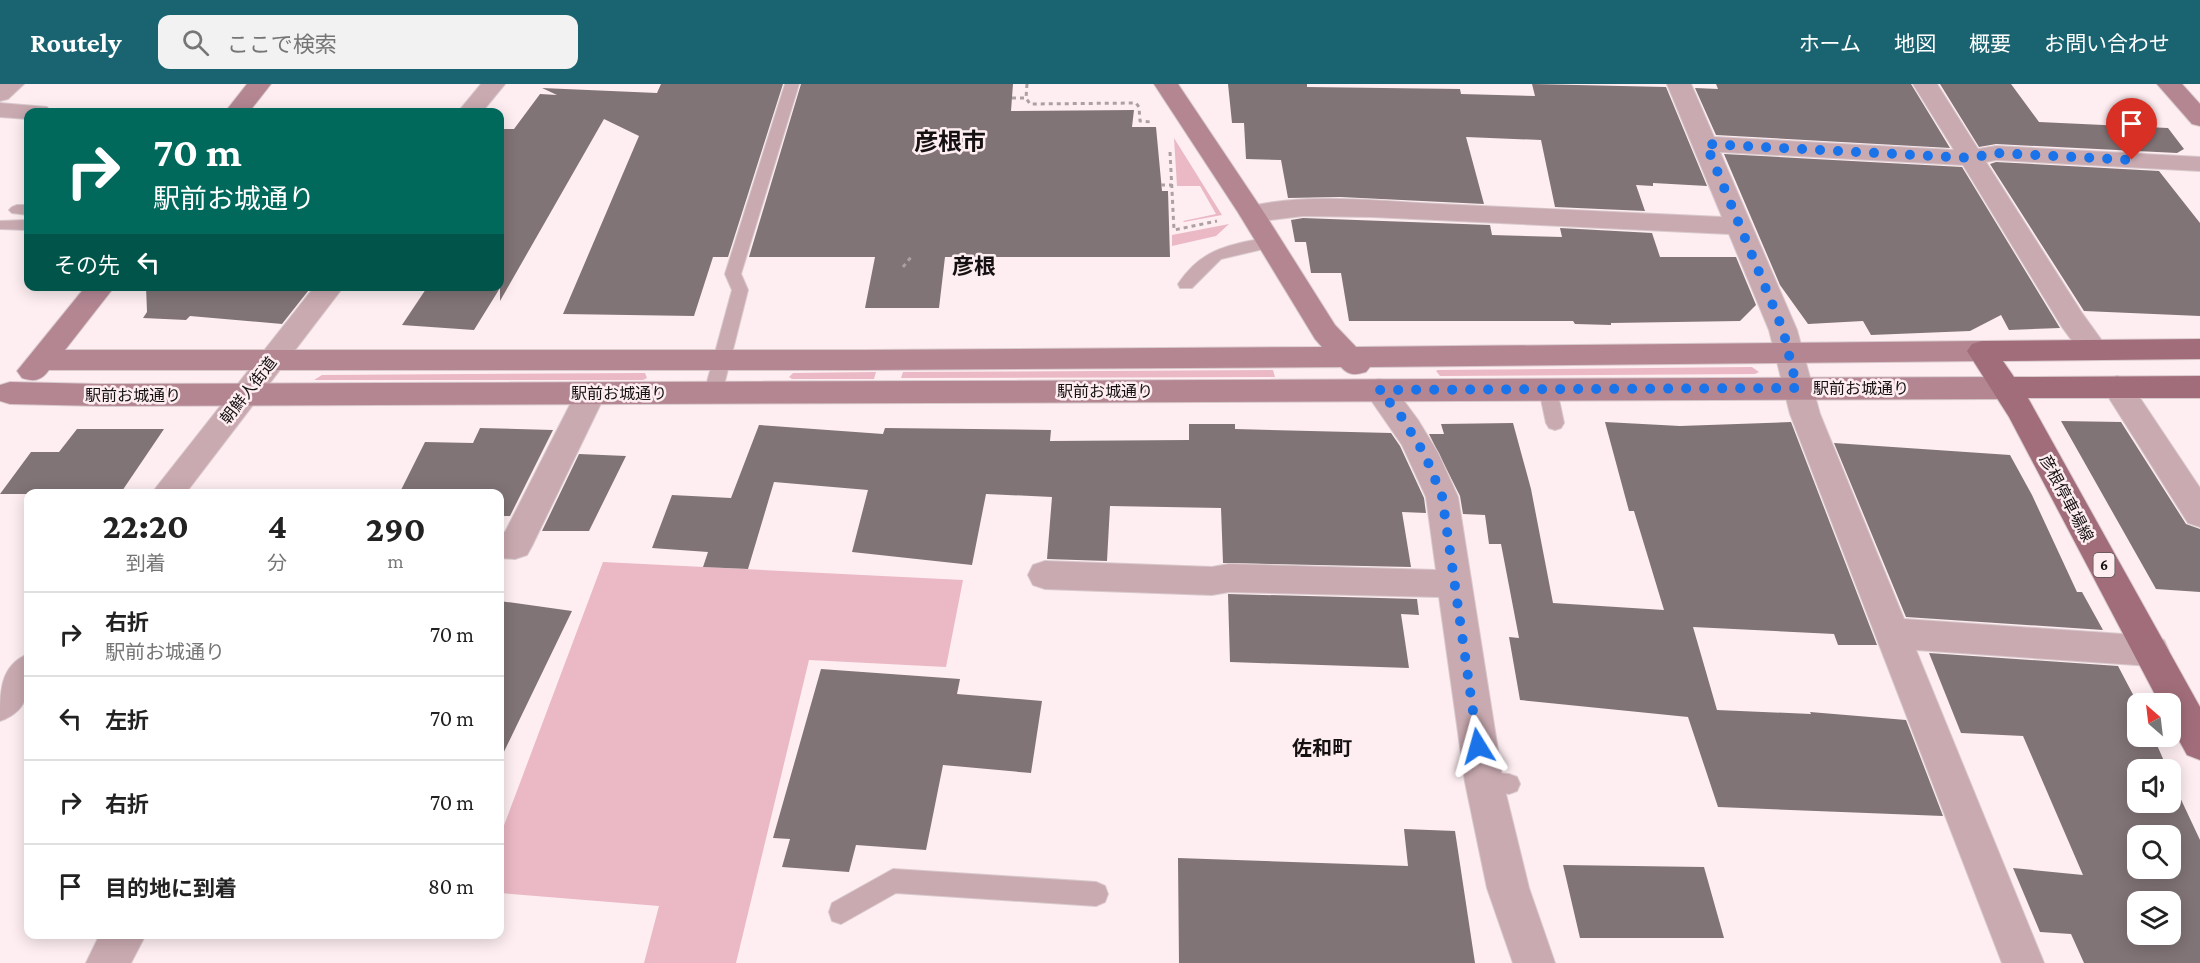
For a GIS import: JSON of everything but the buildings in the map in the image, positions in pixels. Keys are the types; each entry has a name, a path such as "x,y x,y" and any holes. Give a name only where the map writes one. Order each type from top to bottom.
{"main road":[{"path":"240,108 259,84"},
{"path":"1166,84 1239,216 1270,242 1325,332 1379,390"},
{"path":"2169,84 2200,119"},
{"path":"5,399 42,360 98,291"},
{"name":"駅前お城通り","path":"42,360 722,360 1788,354 2200,349"},
{"name":"彦根停車場線","path":"1982,351 2022,413 2200,743"},
{"name":"駅前お城通り","path":"5,399 243,394 2200,387"}],"street":[{"path":"0,94 12,84"},
{"path":"473,108 493,84"},
{"path":"1678,84 1706,144 1783,330 1805,414 1892,633 1963,835 2015,960"},
{"path":"1925,84 2093,349"},
{"path":"0,110 24,111"},
{"path":"1706,144 1971,158 1996,153 2200,164"},
{"path":"1239,216 1303,208 1372,209 1738,225"},
{"name":"朝鮮人街道","path":"171,489 243,394 326,291"},
{"path":"2117,387 2200,514"},
{"path":"1379,390 1401,416 1425,455 1442,496 1456,584 1469,727 1497,783 1508,888 1534,963"},
{"path":"504,545 515,546 591,393"},
{"path":"1045,575 1121,582 1212,581 1229,578 1456,584"},
{"path":"1892,633 2151,651"},
{"path":"0,705 24,674"},
{"path":"107,963 122,939"}],"lane":[{"path":"713,393 740,290 733,274 792,84"},
{"path":"2,225 24,225"},
{"path":"1186,284 1215,255 1228,250 1270,242"},
{"path":"1548,390 1556,423"},
{"path":"841,912 893,881 1096,894"}],"path":[{"path":"1027,84 1026,98 1030,104 1136,103 1139,107 1140,121 1158,122"},
{"path":"1012,98 1026,98"},
{"path":"1170,151 1174,230 1239,216"},
{"path":"1161,184 1172,185"},
{"path":"903,267 911,257"}],"shaded area":[{"path":"1174,138 1222,215 1183,221 1216,214 1200,186 1177,186"},
{"path":"1229,224 1216,236 1172,246 1172,235"},
{"path":"1752,367 1759,372 1755,374 1440,376 1436,371 1438,370"},
{"path":"1273,370 1275,377 901,378 903,372"},
{"path":"876,372 874,379 792,379 789,377 793,373"},
{"path":"645,373 647,378 643,380 314,380 322,375"},
{"path":"603,562 963,580 946,667 809,660 736,963 644,963 659,906 504,893 504,825"}],"district":[{"name":"彦根市","path":"950,142"},
{"name":"彦根","path":"974,266"},
{"name":"佐和町","path":"1322,748"}],"route":[{"path":"1478,746 1442,496 1425,455 1401,416 1379,390 1797,388 1783,330 1706,144 1971,158 1996,153 2132,160"}]}
